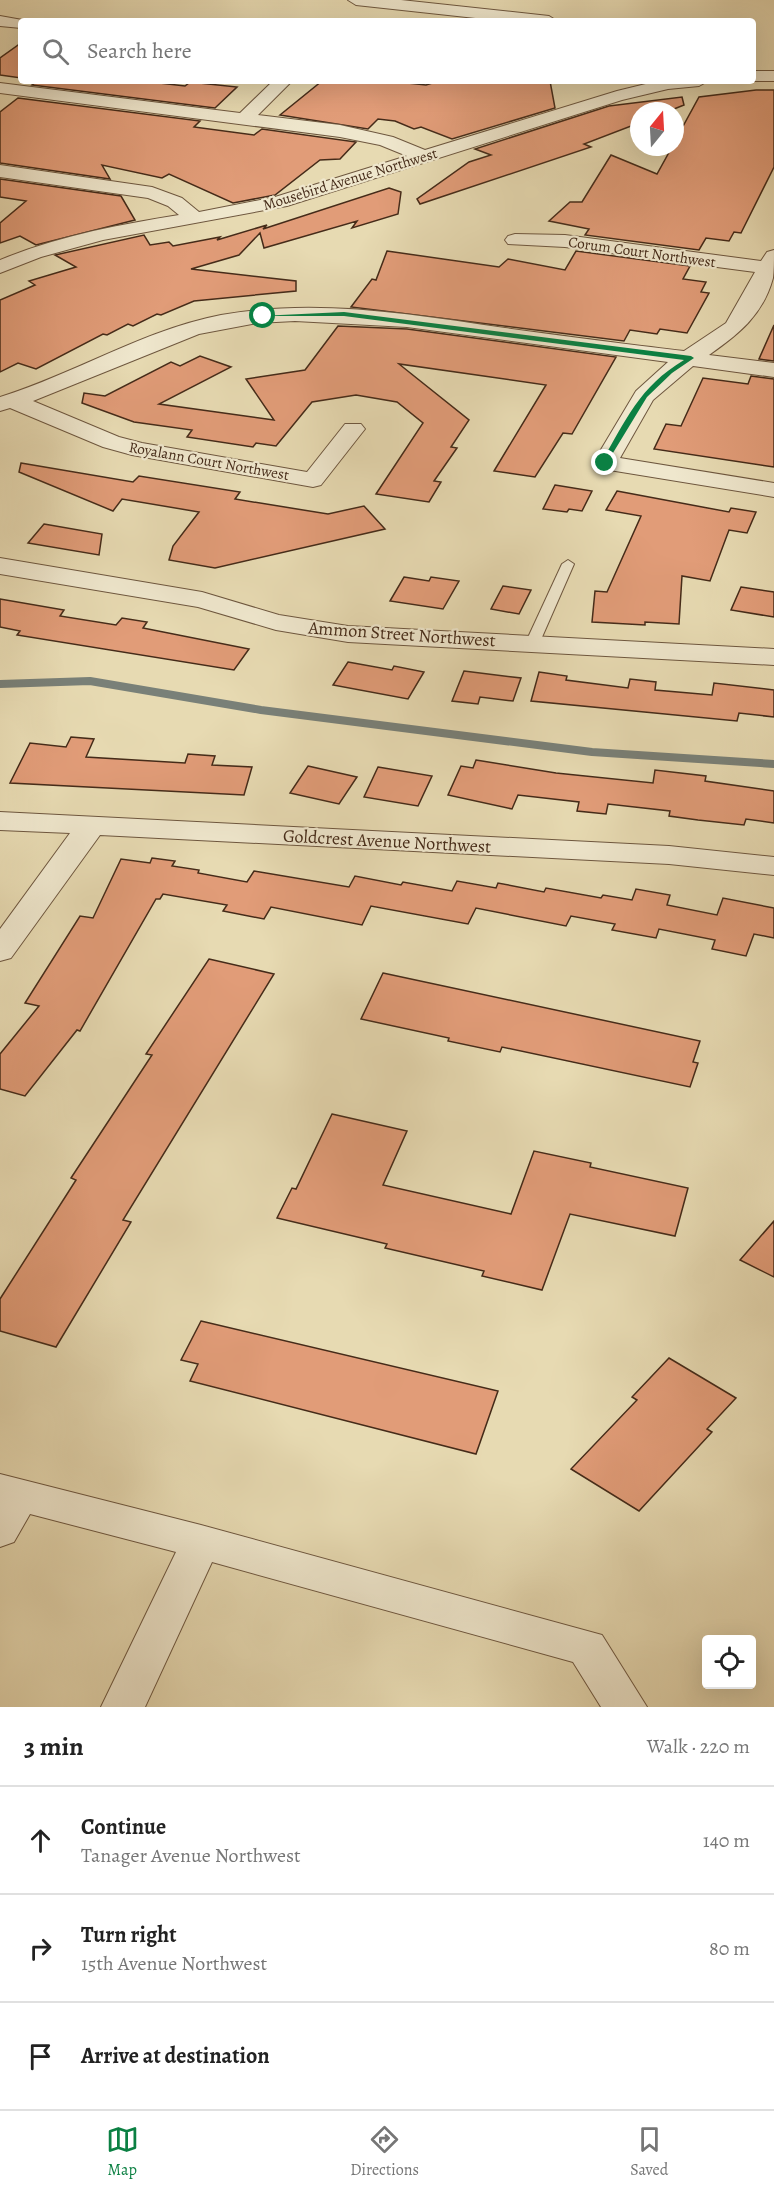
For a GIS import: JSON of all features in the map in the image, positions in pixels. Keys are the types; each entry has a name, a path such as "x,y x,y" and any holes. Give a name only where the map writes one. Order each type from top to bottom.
{"street":[{"path":"360,4 516,18"},
{"path":"0,21 18,23"},
{"path":"756,76 774,76"},
{"path":"244,119 280,84"},
{"name":"Mousebird Avenue Northwest","path":"0,267 64,242 280,202 617,96 668,84"},
{"path":"0,88 369,137 425,157"},
{"path":"0,171 152,193 175,202 196,219"},
{"name":"Corum Court Northwest","path":"515,240 565,241 771,262"},
{"path":"771,262 747,310 734,328 670,371 644,396 605,463 774,490"},
{"path":"6,402 52,388 150,342 187,329 263,316 307,313 388,318 774,370"},
{"name":"Royalann Court Northwest","path":"6,402 111,442 140,450 313,480 353,429"},
{"name":"Ammon Street Northwest","path":"0,566 202,600 276,622 348,634 774,657"},
{"name":"Goldcrest Avenue Northwest","path":"0,821 669,855 774,866"},
{"path":"0,951 91,826"},
{"path":"0,1530 10,1492 587,1648 625,1707"},
{"path":"123,1707 201,1542"}],"lane":[{"path":"532,644 568,564"}],"building":[{"path":"18,45 18,78 0,75 0,58"},
{"path":"168,84 185,86 208,84 237,87 215,108 32,85"},
{"path":"318,84 551,84 555,108 452,139 421,127 414,129 395,121 378,119 368,129 280,115"},
{"path":"774,90 774,167 741,233 734,232 729,241 706,238 699,250 585,235 589,229 549,221 570,202 582,202 611,155 657,174 667,156 684,156 684,124 699,97"},
{"path":"682,97 683,102 641,102"},
{"path":"18,98 200,121 194,127 254,135 262,129 356,142 340,159 320,160 275,195 233,203 169,174 162,178 102,165 110,179 0,163 0,112"},
{"path":"630,103 630,126 584,144 591,147 420,204 417,199 469,162 491,155 475,149 609,106"},
{"path":"0,179 121,196 135,220 36,245 20,236 0,243 0,223 26,201 0,197"},
{"path":"389,188 401,192 398,214 352,228 357,221 264,248 260,233 239,255 191,269 296,281 296,291 194,301 161,315 157,314 133,326 128,324 107,335 103,334 36,369 18,363 0,372 0,300 35,285 29,281 76,267 55,255 144,235 150,245 169,242 173,246 220,237 217,240 267,225 263,229"},
{"path":"387,251 499,267 508,259 565,270 576,251 690,266 683,279 706,282 701,292 709,293 687,333 660,329 657,334 630,330 624,341 351,307 372,279 376,280"},
{"path":"774,325 774,361 759,359"},
{"path":"338,326 407,329 616,357 572,434 563,433 535,477 494,471 546,385 399,364 469,420 451,447 457,448 434,481 441,482 429,502 376,494 423,423 397,402 356,395 312,402 276,446 256,443 253,447 187,437 192,430 134,422 82,403 84,393 105,396 171,362 180,366 200,356 231,367 159,404 274,420 246,379 305,370"},
{"path":"751,376 774,379 774,467 654,449 666,424 681,426 703,378 748,384"},
{"path":"21,463 133,482 139,476 240,492 235,499 328,514 364,506 385,529 215,568 169,560 173,546 199,512 122,499 113,511 19,472"},
{"path":"555,485 592,491 582,511 543,509"},
{"path":"617,491 729,512 731,508 756,512 747,533 729,530 710,581 682,576 679,624 592,622 595,591 607,592 641,516 606,510"},
{"path":"44,524 102,534 99,555 28,543"},
{"path":"404,577 429,581 431,577 459,581 443,609 390,601"},
{"path":"503,586 531,590 519,614 491,609"},
{"path":"741,587 774,592 774,617 731,610"},
{"path":"0,599 64,610 60,616 116,625 122,618 147,622 143,628 249,649 234,670 17,635 20,631 0,627"},
{"path":"348,662 392,670 394,666 424,672 408,699 333,685"},
{"path":"464,671 521,678 513,701 480,697 478,704 452,701"},
{"path":"539,672 567,676 566,680 628,688 630,679 656,682 655,690 712,695 714,683 774,690 774,717 739,713 737,721 531,701"},
{"path":"71,737 94,739 86,757 185,763 188,754 215,756 212,765 252,767 244,795 10,783 30,743 66,747"},
{"path":"476,760 556,773 653,783 655,770 706,776 705,781 774,791 774,823 746,819 744,825 698,820 669,816 670,811 608,804 606,814 577,811 579,802 518,795 512,809 448,795 461,766 473,768"},
{"path":"308,766 357,777 339,804 290,793"},
{"path":"378,767 432,776 418,806 364,797"},
{"path":"152,858 175,861 172,866 199,870 198,873 247,882 254,871 349,887 355,876 401,885 403,882 452,891 457,881 496,888 498,883 544,892 546,888 601,898 603,895 632,900 636,889 670,895 667,905 717,915 723,898 774,908 774,938 754,934 746,956 712,949 715,940 659,929 656,938 612,930 615,924 571,916 566,926 476,908 468,924 371,906 362,925 271,907 264,919 223,911 227,905 163,894 160,899 156,899 80,1031 77,1030 25,1096 0,1089 0,1054 39,1006 25,1003 80,916 93,918 121,859 150,863"},
{"path":"209,959 274,974 123,1220 131,1222 56,1347 0,1331 0,1299 76,1180 71,1178 152,1055 146,1054"},
{"path":"383,973 700,1041 693,1062 698,1063 690,1087 502,1047 500,1052 448,1041 449,1038 361,1019"},
{"path":"332,1114 407,1131 383,1185 511,1214 534,1151 591,1163 590,1167 688,1188 675,1236 570,1214 542,1290 482,1276 484,1271 385,1248 387,1244 277,1218 292,1188 296,1189"},
{"path":"774,1221 774,1277 740,1260"},
{"path":"201,1321 498,1391 476,1454 190,1381 198,1364 181,1360"},
{"path":"669,1358 736,1398 707,1429 712,1432 639,1511 571,1469 637,1400 632,1397"}],"waterway":[{"path":"0,684 90,681 261,710 592,752 774,764"}],"route":[{"path":"263,316 307,313 388,318 691,358 670,371 644,396 605,463"}]}
